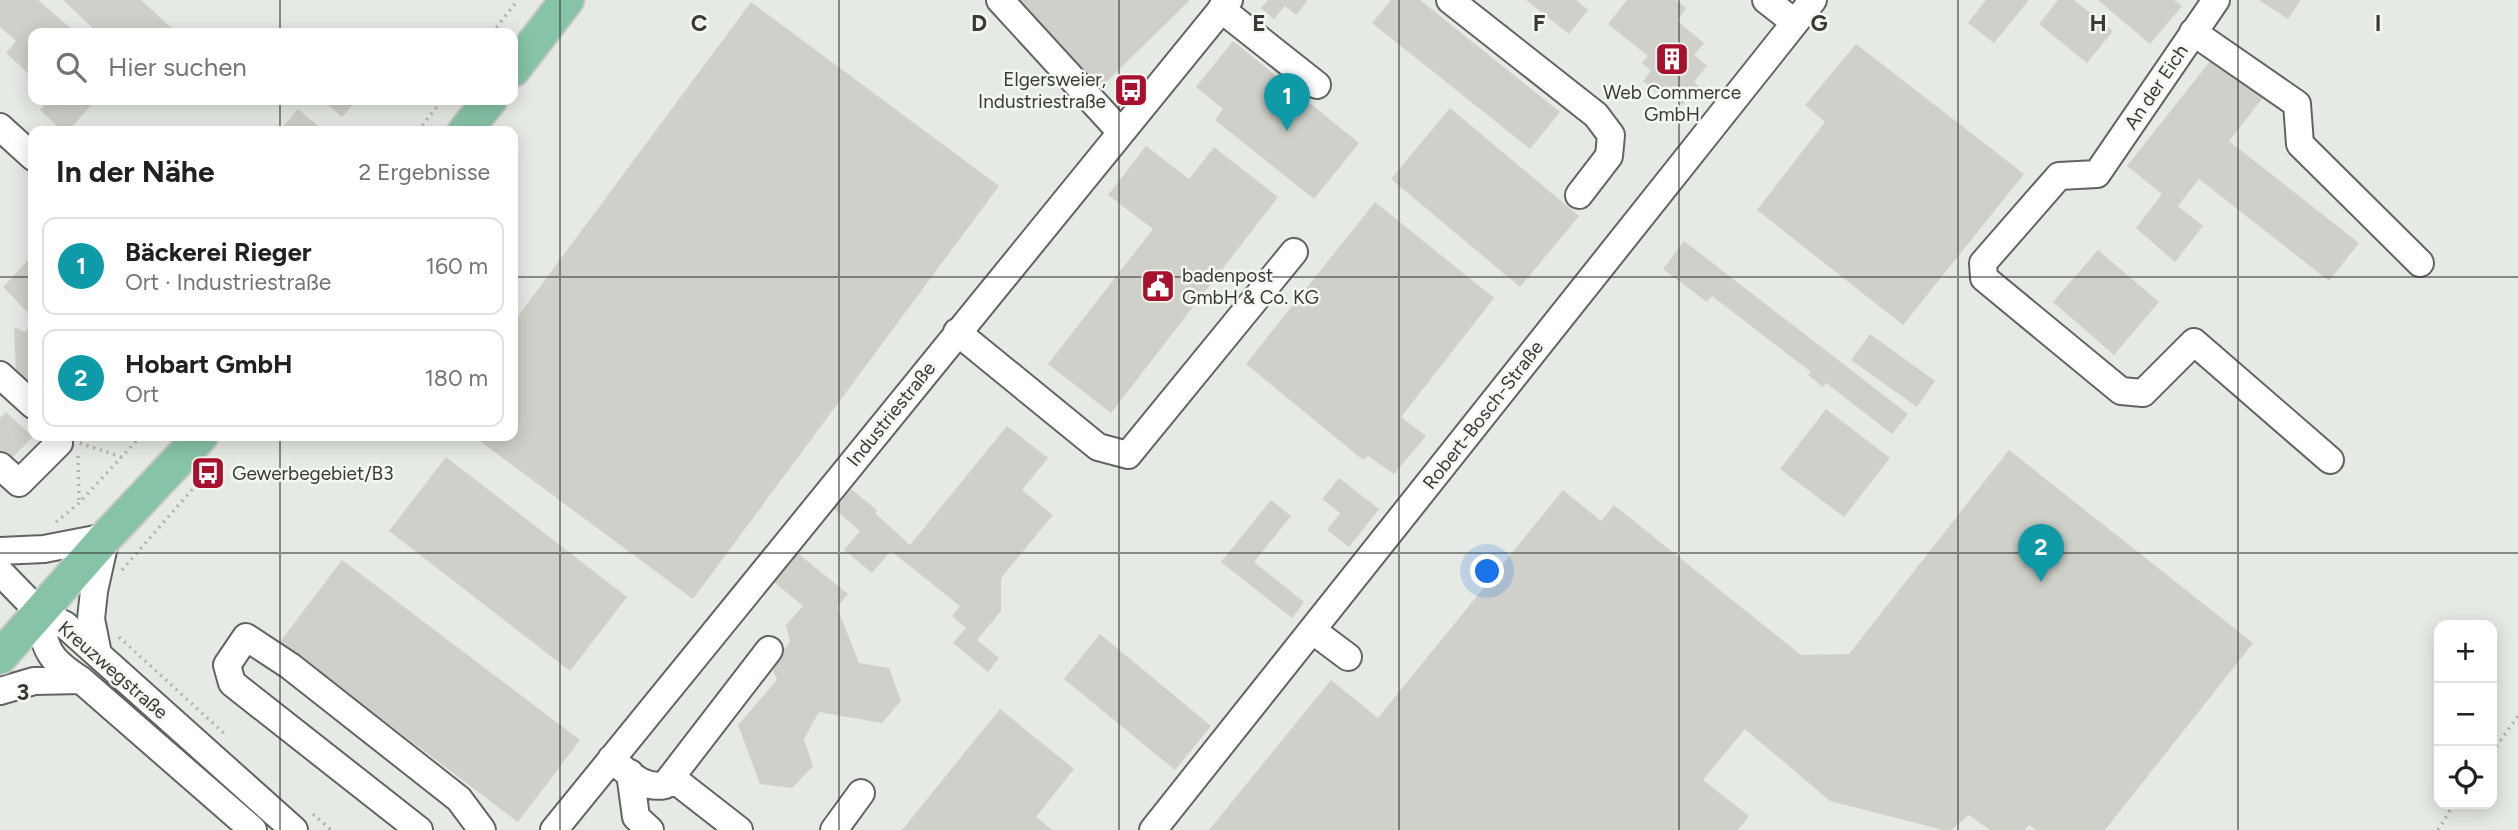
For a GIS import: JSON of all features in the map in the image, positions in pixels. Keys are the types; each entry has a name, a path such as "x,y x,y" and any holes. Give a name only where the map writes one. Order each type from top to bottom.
{"main road":[{"path":"518,64 567,0"},
{"path":"469,126 486,105"},
{"path":"0,657 106,537 196,441"}],"street":[{"path":"1000,0 1120,131"},
{"path":"1450,0 1596,115 1611,135 1609,156 1579,195"},
{"path":"1766,0 1794,22"},
{"name":"Robert-Bosch-Straße","path":"1153,830 1813,0"},
{"name":"An der Eich","path":"2216,0 2097,174 2059,176 1983,263 1984,278 2121,391 2143,393 2194,342 2330,460"},
{"path":"1225,5 1317,85"},
{"name":"Industriestraße","path":"554,830 620,766 957,332 1225,5"},
{"path":"2193,32 2297,104 2300,144 2420,263"},
{"path":"0,127 28,152"},
{"path":"957,332 1098,447 1128,455 1294,252"},
{"path":"0,374 28,400"},
{"path":"0,466 19,483 64,441"},
{"path":"0,551 44,548 106,537 91,619 98,654"},
{"path":"0,572 38,612"},
{"name":"Kreuzwegstraße","path":"38,612 65,625 302,821"},
{"name":"Kreuzwegstraße","path":"38,612 44,645 64,669 81,680 253,830"},
{"path":"1312,630 1348,657"},
{"path":"419,830 232,683 227,665 246,637 290,666 459,799 482,830"},
{"path":"620,766 654,788 665,785 769,650"},
{"path":"0,691 34,681 81,680"},
{"path":"620,766 636,817 650,830"},
{"path":"671,777 739,830"},
{"path":"834,830 861,793"}],"path":[{"path":"496,28 517,0"},
{"path":"422,126 438,105"},
{"path":"68,441 79,503"},
{"path":"74,441 121,457"},
{"path":"51,527 79,503 136,441"},
{"path":"116,578 196,485"},
{"path":"91,619 113,628 124,643 230,739"},
{"path":"2496,746 2518,716"},
{"path":"2438,830 2451,809"},
{"path":"302,821 331,830"}],"building":[{"path":"0,0 38,0 70,28 28,28 28,73 6,53 16,41 0,27"},
{"path":"63,0 141,0 172,28 93,28"},
{"path":"1009,0 1190,0 1096,92"},
{"path":"1268,0 1308,0 1296,15 1285,6 1274,19 1261,8"},
{"path":"1391,0 1420,0 1560,112 1530,149 1372,23"},
{"path":"1526,0 1576,0 1588,10 1569,34"},
{"path":"1627,0 1675,0 1686,8 1677,21 1704,43 1694,55 1707,66 1694,82 1702,89 1698,94 1691,95 1682,105 1663,89 1658,94 1643,81 1651,71 1642,63 1648,56 1608,24"},
{"path":"1986,0 2029,0 1994,43 1968,23"},
{"path":"2058,0 2074,0 2113,31 2087,63 2039,24"},
{"path":"2098,0 2174,0 2182,6 2150,44"},
{"path":"2259,0 2301,0 2288,19"},
{"path":"751,2 999,186 693,599 480,441 518,441 518,316"},
{"path":"1233,41 1359,143 1314,199 1215,120 1223,109 1196,87"},
{"path":"1856,44 2024,174 1903,325 1757,210 1825,122 1805,105"},
{"path":"2215,55 2265,95 2229,141 2359,243 2329,281 2199,179 2178,206 2203,226 2175,262 2136,228 2162,194 2127,166"},
{"path":"44,105 91,105 73,126 58,126 40,110"},
{"path":"328,105 353,105 342,117"},
{"path":"1450,108 1579,216 1520,287 1391,179"},
{"path":"298,109 318,126 283,126"},
{"path":"1146,146 1189,179 1214,147 1278,197 1111,413 1048,364 1153,229 1108,195"},
{"path":"1375,202 1494,298 1401,417 1426,436 1394,474 1368,456 1363,460 1246,364"},
{"path":"1684,241 1908,414 1892,434 1826,383 1823,387 1808,375 1811,372 1712,296 1707,302 1663,269"},
{"path":"2098,250 2159,302 2114,355 2053,302"},
{"path":"28,260 28,313 3,287"},
{"path":"14,327 25,332 28,328 28,385 16,373"},
{"path":"1870,334 1935,381 1917,407 1851,360"},
{"path":"1826,409 1890,458 1844,517 1780,469"},
{"path":"6,412 28,432 29,441 5,465 0,460 0,418"},
{"path":"1007,426 1048,458 1022,490 1053,515 1001,578 1001,611 977,640 999,658 988,672 953,643 966,628 952,616 960,606 891,551 872,573 844,550 860,531 834,509 851,489 877,510 875,513 910,545"},
{"path":"2009,450 2253,643 2105,830 2036,830 2029,825 2024,830 1990,830 1969,815 1951,830 1943,830 1830,801 1745,729 1703,780 1749,816 1738,830 1209,830 1331,680 1378,718 1563,490 1601,521 1614,505 1801,655 1849,654"},
{"path":"446,457 627,597 570,671 389,531"},
{"path":"1339,478 1379,509 1349,547 1327,530 1340,513 1322,499"},
{"path":"1271,500 1291,516 1254,562 1304,602 1292,618 1221,562"},
{"path":"796,552 848,594 837,607 859,663 889,668 901,701 882,723 819,712 804,739 813,766 792,788 760,784 738,725 777,680 771,665 790,642 786,625 803,606 774,582"},
{"path":"342,560 580,740 518,822 280,642"},
{"path":"1100,634 1211,726 1175,770 1064,679"},
{"path":"1000,709 1074,769 1036,817 1052,830 902,830"}],"place":[{"name":"Web Commerce GmbH","path":"1672,59"},
{"name":"Elgersweier, Industriestraße","path":"1131,90"},
{"name":"Bäckerei Rieger","path":"1287,131"},
{"name":"badenpost GmbH & Co. KG","path":"1158,286"},
{"name":"Gewerbegebiet/B3","path":"208,473"},
{"name":"Hobart GmbH","path":"2041,582"}]}
